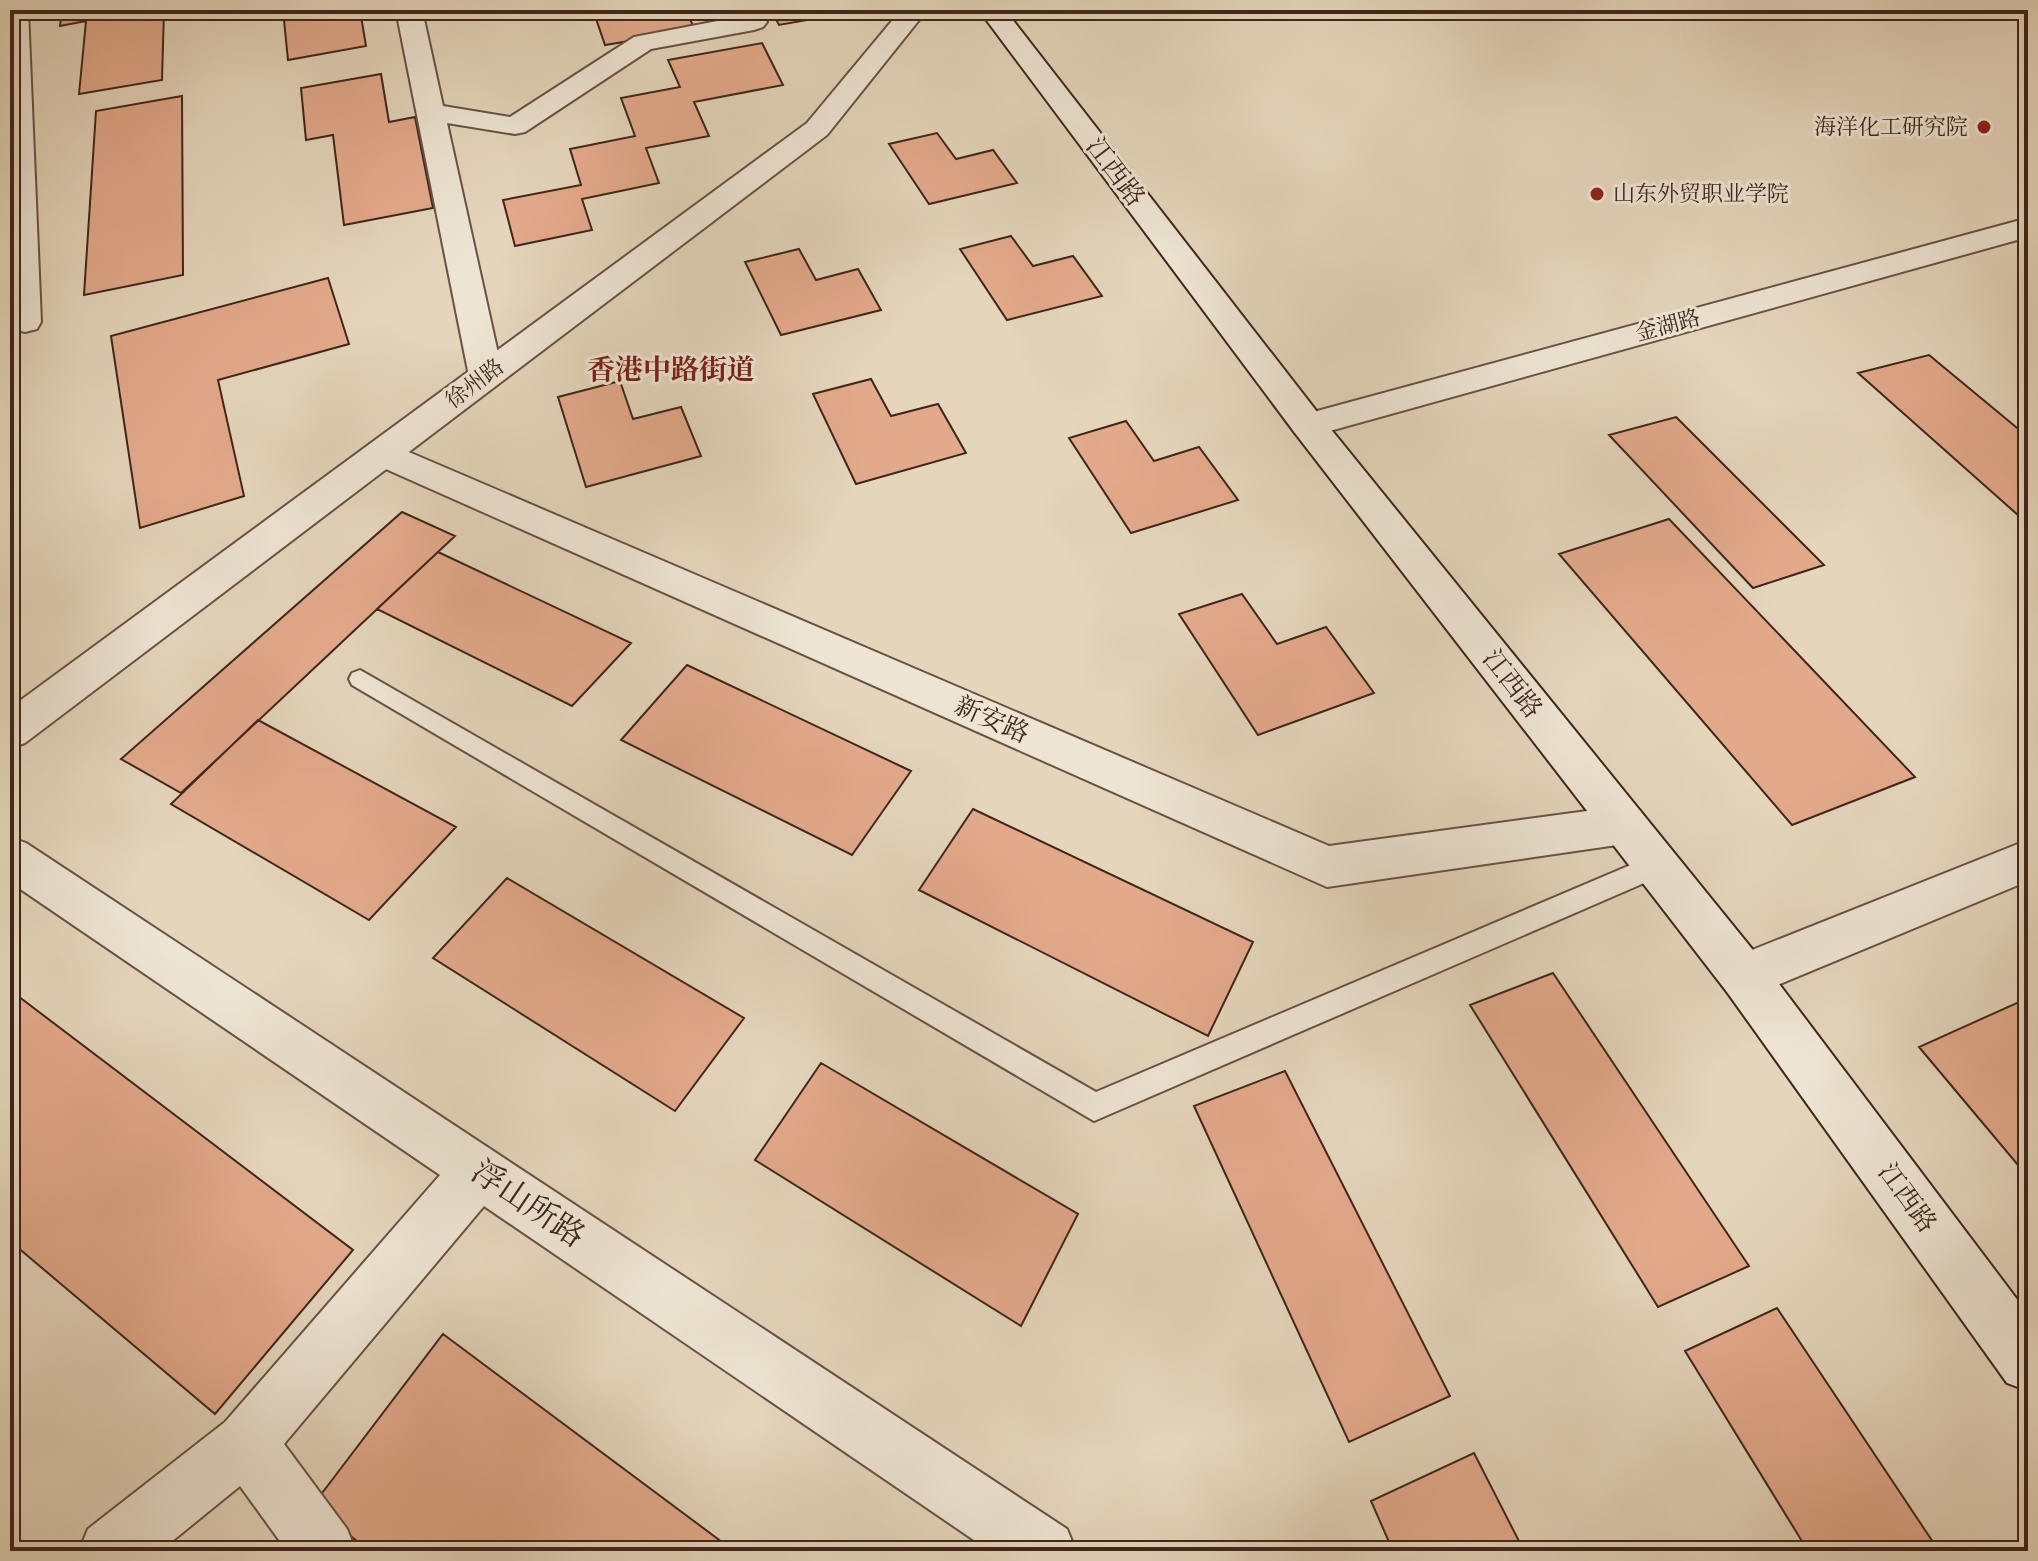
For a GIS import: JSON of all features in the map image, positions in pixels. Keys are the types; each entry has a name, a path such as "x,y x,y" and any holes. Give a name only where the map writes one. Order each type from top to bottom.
{"street":[{"path":"15,10 25,322"},
{"path":"409,10 486,376"},
{"name":"徐州路","path":"10,731 817,129 914,10"},
{"name":"江西路","path":"992,10 1308,425 1744,976 2028,1362"},
{"path":"431,112 515,126 643,43 754,22"},
{"name":"金湖路","path":"1308,425 2028,227"},
{"name":"新安路","path":"383,453 1327,867 1624,825"},
{"name":"浮山所路","path":"10,857 1045,1551"},
{"path":"1744,976 2028,860"},
{"path":"110,1551 246,1443 479,1171"},
{"path":"246,1443 325,1551"}],"lane":[{"path":"360,679 1094,1107 1656,866"}],"building":[{"path":"62,10 164,10 162,80 79,94 86,21 60,26"},
{"path":"283,10 360,10 366,46 288,60"},
{"path":"593,10 686,10 695,30 605,45"},
{"path":"771,10 864,10 779,25"},
{"path":"762,43 783,85 694,102 709,136 646,148 659,183 582,199 592,230 515,246 503,200 581,185 570,149 635,136 621,98 680,87 668,60"},
{"path":"381,74 389,122 415,117 433,208 344,225 333,135 306,140 301,88"},
{"path":"182,96 183,275 84,295 96,111"},
{"path":"937,133 956,159 993,150 1017,183 929,204 889,144"},
{"path":"1011,236 1033,266 1073,256 1102,296 1007,320 960,249"},
{"path":"799,249 816,280 858,269 881,310 781,335 745,262"},
{"path":"328,278 349,344 218,380 244,496 140,528 111,336"},
{"path":"1929,355 2028,437 2028,524 1858,373"},
{"path":"871,379 891,416 938,404 966,453 856,484 813,394"},
{"path":"620,381 633,419 681,407 701,456 586,487 558,397"},
{"path":"1676,417 1824,565 1753,588 1609,435"},
{"path":"1126,421 1154,461 1199,447 1238,500 1131,533 1069,438"},
{"path":"402,512 455,536 181,793 121,759"},
{"path":"1669,519 1915,777 1792,825 1559,554"},
{"path":"438,552 631,643 572,706 377,609"},
{"path":"1242,594 1277,644 1326,627 1374,693 1258,735 1179,614"},
{"path":"687,665 911,771 852,855 621,740"},
{"path":"258,720 456,827 369,920 171,804"},
{"path":"973,809 1253,942 1208,1036 919,890"},
{"path":"507,878 744,1018 675,1111 433,958"},
{"path":"1553,973 1749,1266 1658,1307 1470,1005"},
{"path":"10,990 353,1250 215,1414 10,1241"},
{"path":"2028,998 2028,1177 1919,1047"},
{"path":"821,1063 1078,1214 1021,1326 755,1160"},
{"path":"1285,1071 1450,1396 1349,1442 1194,1106"},
{"path":"1777,1308 1939,1551 1808,1551 1685,1351"},
{"path":"443,1334 734,1551 369,1551 313,1505"},
{"path":"1474,1453 1524,1551 1393,1551 1371,1501"}],"place":[{"name":"海洋化工研究院","path":"1984,127"},
{"name":"山东外贸职业学院","path":"1597,194"}],"district":[{"name":"香港中路街道","path":"671,370"}]}
